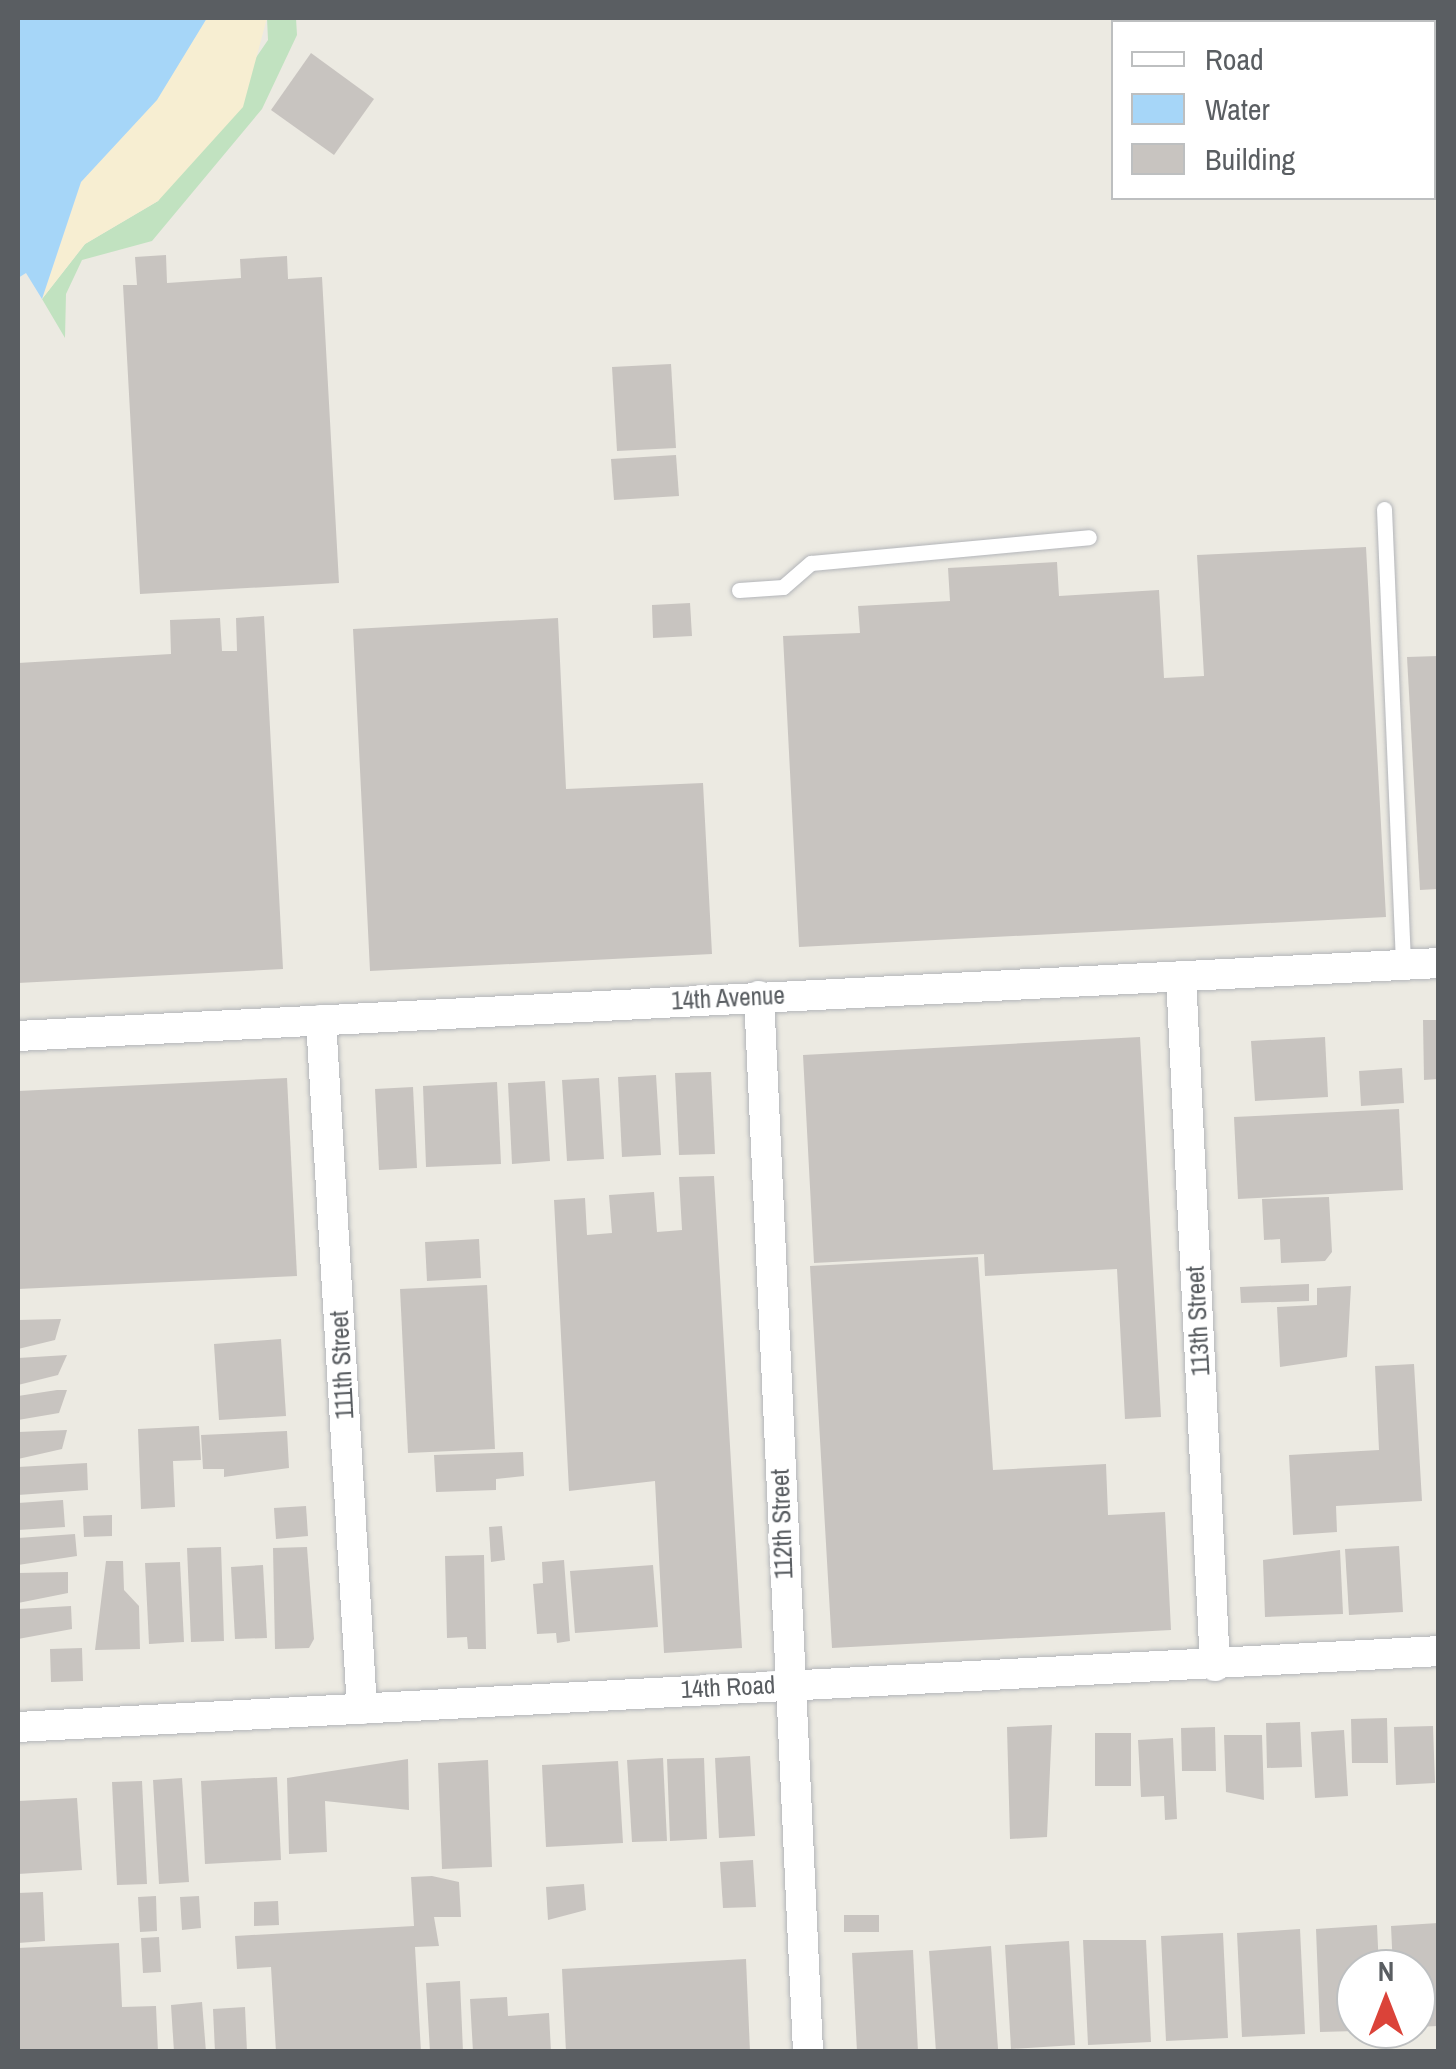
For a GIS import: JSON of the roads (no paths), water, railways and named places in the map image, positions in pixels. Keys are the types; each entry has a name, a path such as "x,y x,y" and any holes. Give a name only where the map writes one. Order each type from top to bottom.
{"street":[{"name":"14th Avenue","path":"18,1036 1438,963"},
{"name":"113th Street","path":"1181,976 1215,1666"},
{"name":"112th Street","path":"758,996 808,2052"},
{"name":"111th Street","path":"321,1020 362,1709"},
{"name":"14th Road","path":"18,1727 788,1684 1215,1666 1438,1651"}],"lane":[{"path":"1384,509 1403,964"},
{"path":"739,590 783,587 811,563 1089,537"}],"water":[{"path":"18,18 207,18 157,100 81,182 42,299 26,273 18,278"}]}
